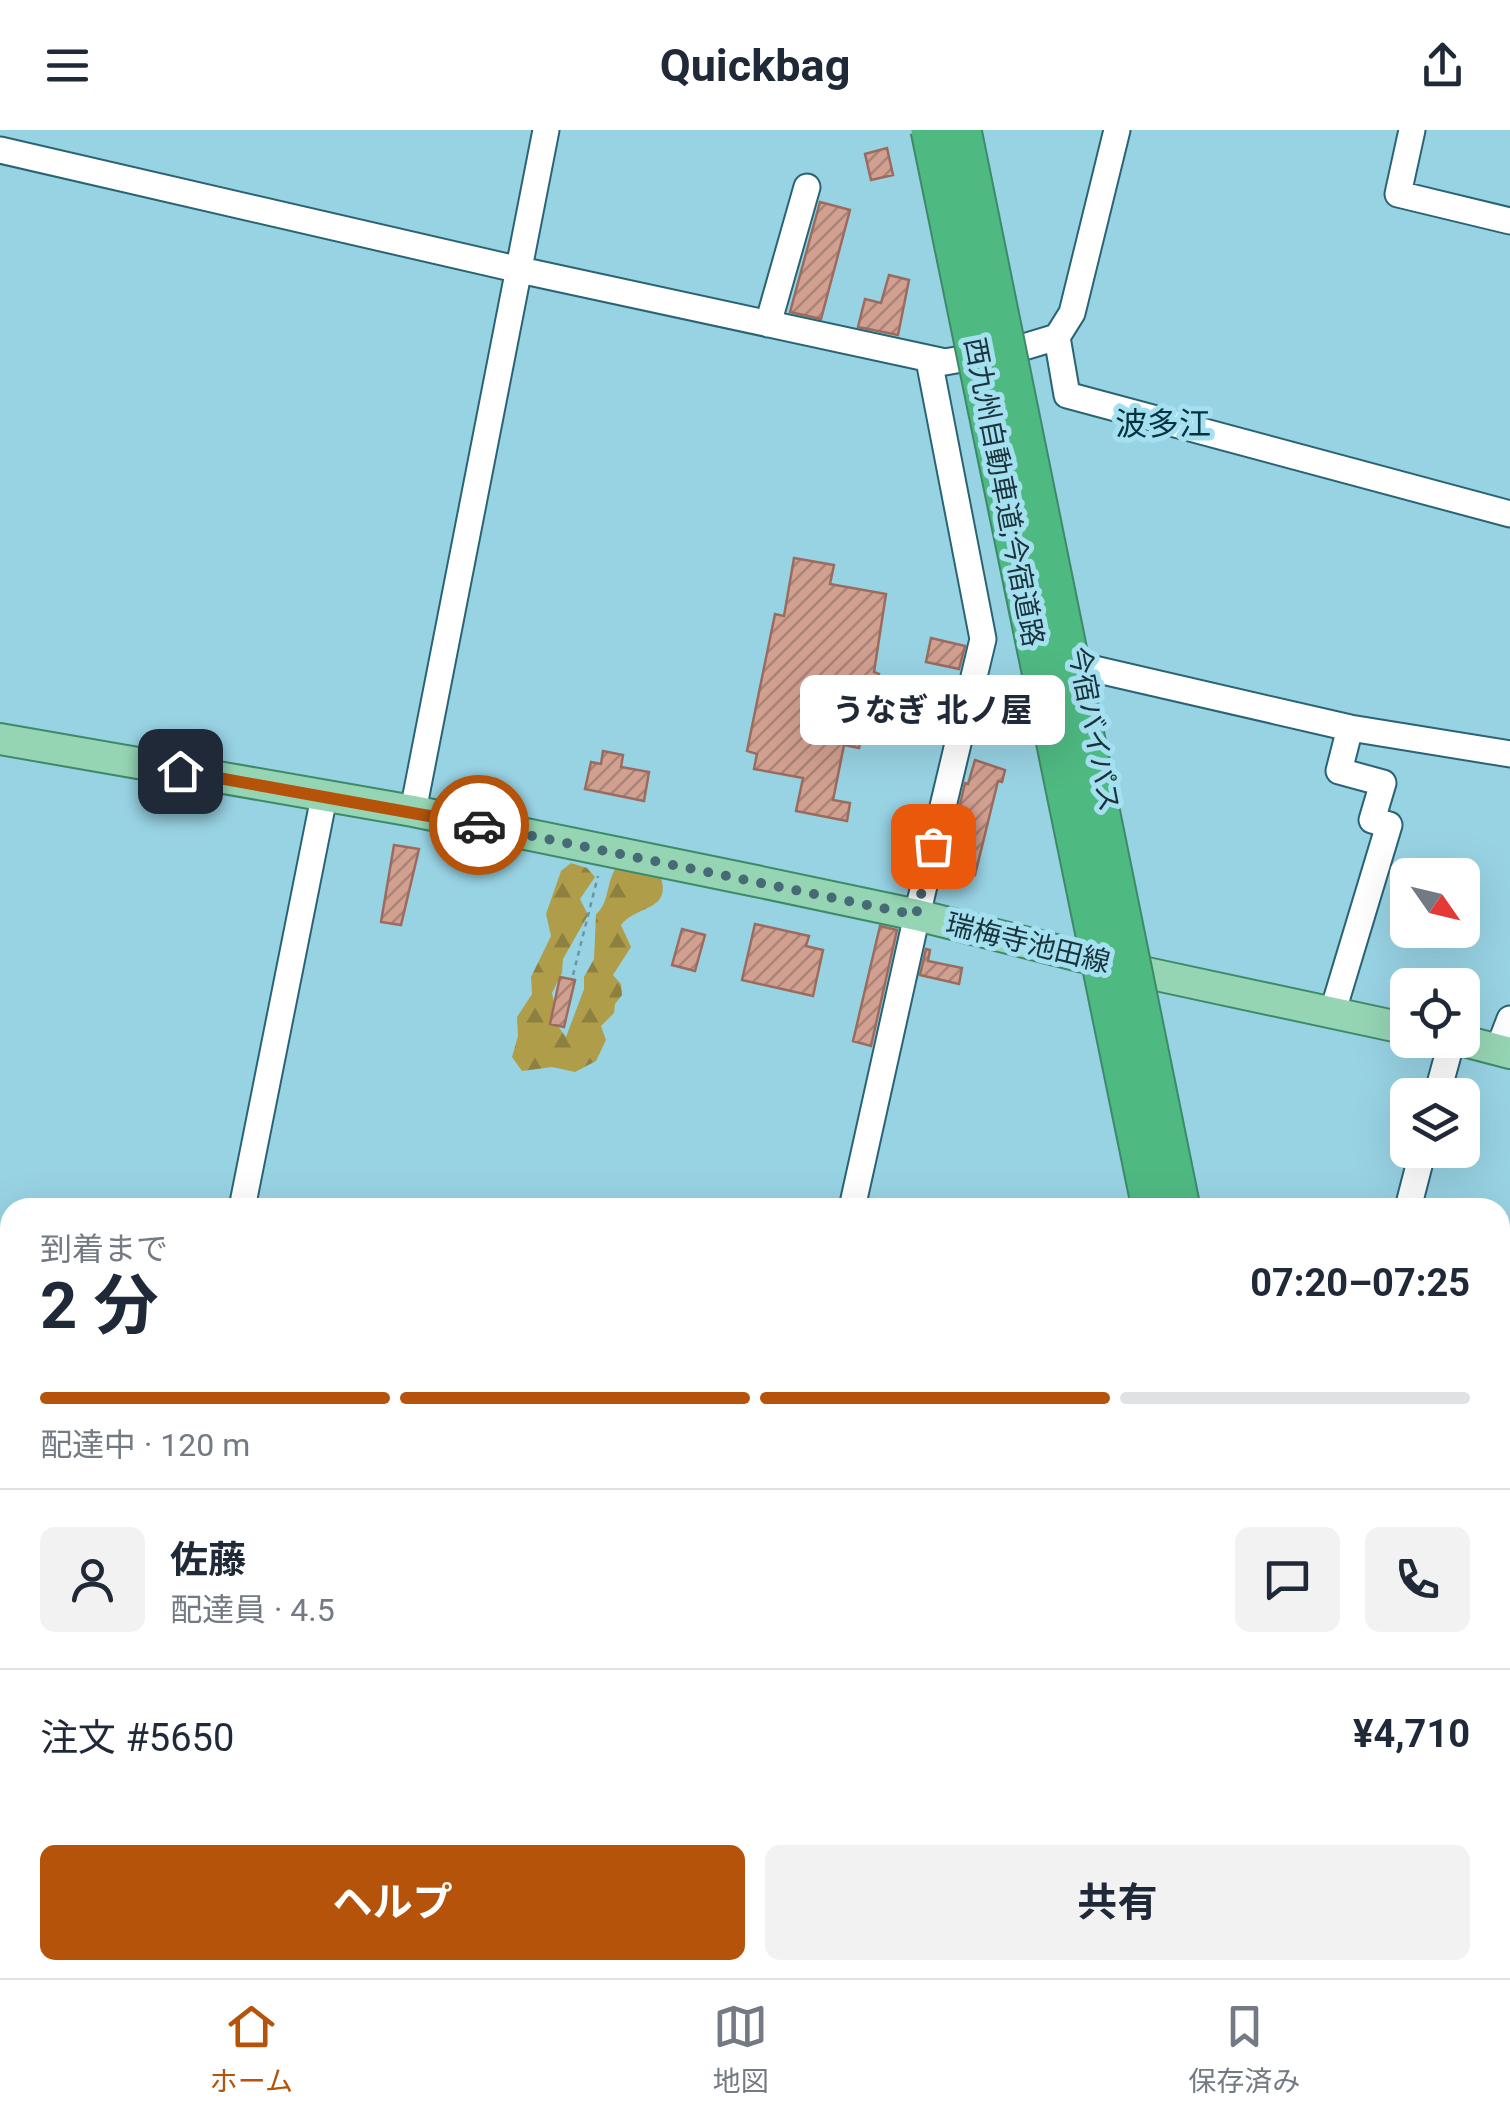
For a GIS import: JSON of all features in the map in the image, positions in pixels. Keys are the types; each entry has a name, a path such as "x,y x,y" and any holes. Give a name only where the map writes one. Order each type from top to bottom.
{"highway":[{"name":"今宿バイパス","path":"926,130 946,360 1088,959 1138,1198"},
{"name":"西九州自動車道;今宿道路","path":"926,130 1148,1198"},
{"name":"西九州自動車道;今宿道路","path":"963,130 1180,1198"},
{"name":"今宿バイパス","path":"979,130 1017,349 1108,806 1196,1198"}],"main road":[{"name":"瑞梅寺池田線","path":"0,738 413,811 916,915 1147,973 1390,1025"}],"street":[{"path":"413,811 546,130"},
{"path":"0,150 520,270 946,360 1017,349 1056,337 1072,313 1117,130"},
{"path":"1412,130 1398,194 1510,220"},
{"path":"768,324 807,187"},
{"path":"1056,337 1066,395 1510,514"},
{"path":"854,1198 916,915 983,638 946,360"},
{"path":"1081,666 1350,728 1510,754"},
{"path":"1332,1014 1389,825 1372,820 1384,783 1338,770 1350,728"},
{"path":"244,1198 324,798"},
{"path":"1504,1051 1510,1019"},
{"path":"1411,1198 1418,1168"}],"path":[{"path":"573,975 601,865"}],"green space":[{"path":"571,863 587,868 595,877 580,899 588,915 563,959 562,973 552,993 555,1006 551,1017 566,1037 584,989 584,977 594,959 596,914 619,864 659,872 662,894 652,906 621,925 631,947 613,975 621,984 622,995 614,1013 601,1026 606,1040 596,1061 575,1072 552,1067 522,1071 512,1057 518,1036 517,1017 532,994 531,977 551,936 546,914 561,871"}],"building":[{"path":"887,148 893,175 871,180 865,154"},
{"path":"820,202 850,210 821,319 790,312"},
{"path":"889,275 909,280 898,335 858,327 865,299 881,303"},
{"path":"794,558 834,565 830,584 886,594 874,672 879,674 871,711 867,710 859,748 844,745 833,800 850,803 847,821 796,811 803,778 754,769 757,754 747,751 775,614 784,616"},
{"path":"931,638 965,646 959,669 926,662"},
{"path":"603,751 623,755 621,767 649,772 644,801 585,789 591,762 601,764"},
{"path":"975,760 1005,770 1002,782 998,781 975,875 945,868 965,783 968,784"},
{"path":"394,845 419,849 401,925 381,922"},
{"path":"755,924 809,936 806,946 823,950 813,996 742,980"},
{"path":"880,926 897,930 871,1046 853,1041"},
{"path":"682,929 705,935 695,971 672,965"},
{"path":"926,949 930,950 928,961 962,968 959,984 920,975"},
{"path":"560,977 575,980 564,1027 550,1024"}],"way so far":[{"path":"479,825 916,915 933,846"}],"place":[{"name":"うなぎ 北ノ屋","path":"933,846"}],"district":[{"name":"波多江","path":"1163,424"}],"route":[{"path":"180,771 479,825"}]}
